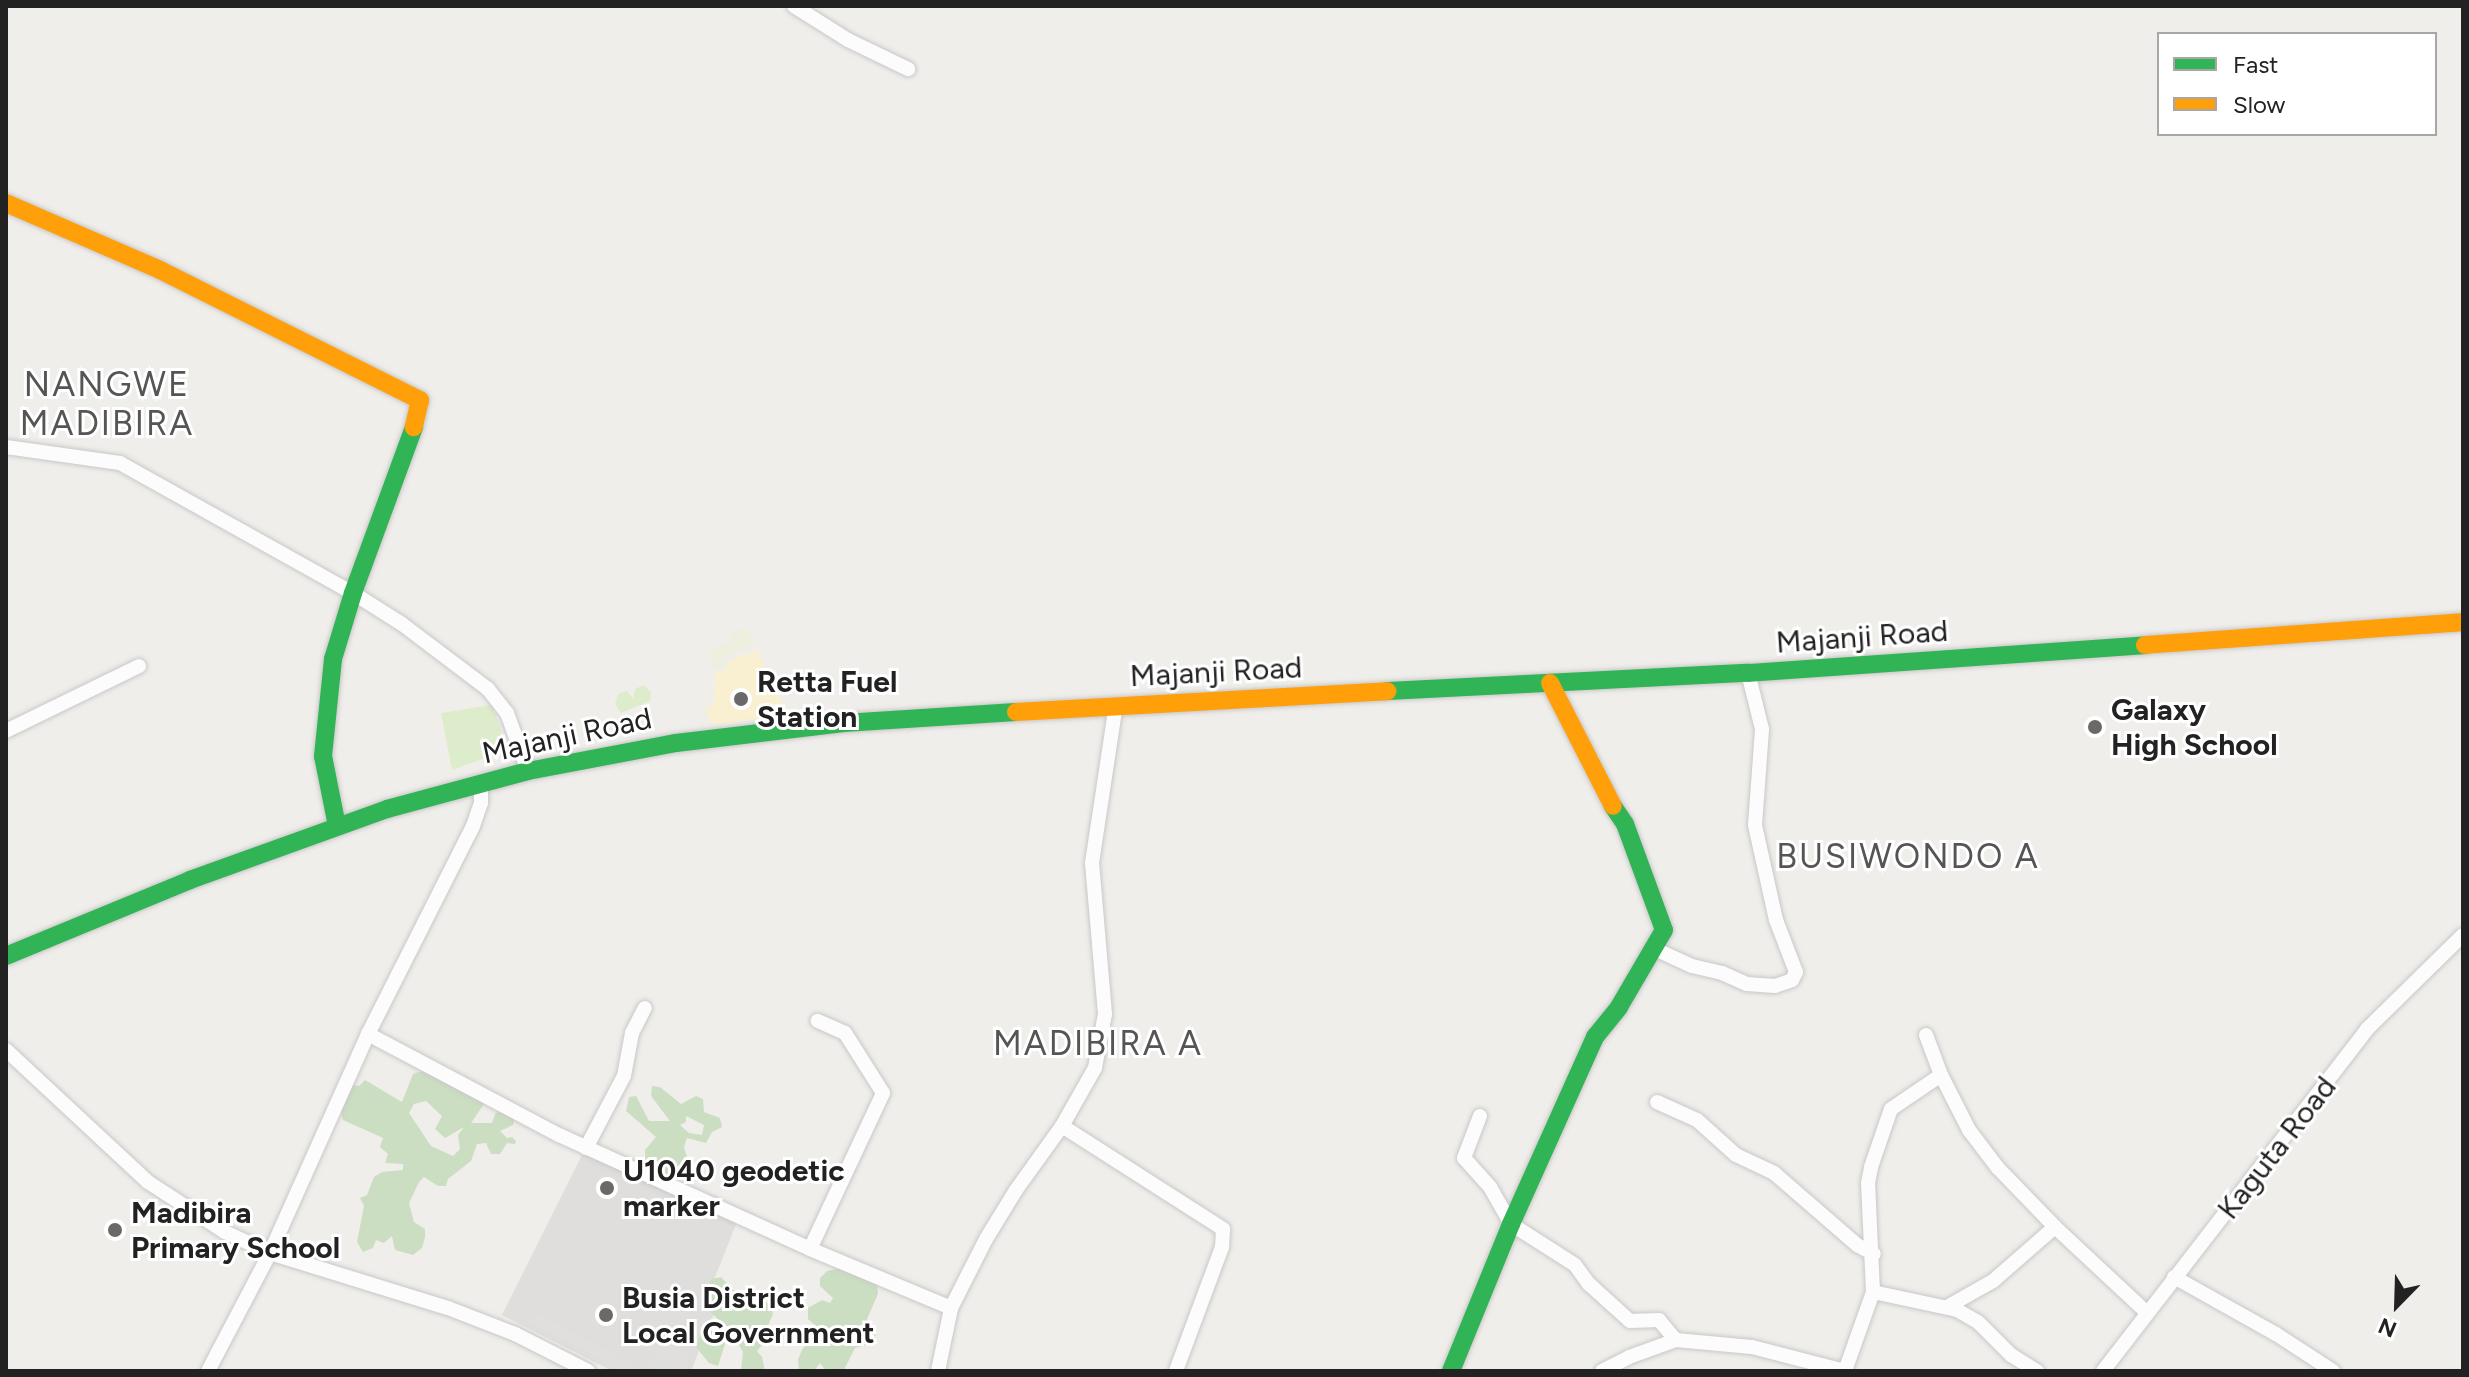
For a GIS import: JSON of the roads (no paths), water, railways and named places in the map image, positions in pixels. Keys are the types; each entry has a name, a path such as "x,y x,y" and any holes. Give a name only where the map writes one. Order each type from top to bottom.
{"main road":[{"path":"6,203 160,270 420,400 412,436 353,593 333,659 323,756 337,826"},
{"name":"Majanji Road","path":"6,956 190,880 337,826 481,782 676,743 816,725 1116,705 1748,673 2463,622"},
{"path":"1451,1371 1511,1224 1595,1037 1619,1007 1664,930 1625,824 1602,791 1550,683"}],"street":[{"path":"794,6 848,40 908,69"},
{"path":"6,447 120,463 353,593 402,624 488,689 507,713 528,771"},
{"path":"6,731 139,666"},
{"path":"1653,948 1747,984 1775,986 1792,980 1796,972 1776,920 1755,825 1762,729 1748,673"},
{"path":"938,1371 951,1308 1008,1202 1062,1126 1095,1068 1105,1014 1092,863 1116,705"},
{"path":"208,1371 270,1253 368,1034 473,826 481,803 481,782"},
{"name":"Kaguta Road","path":"2103,1371 2367,1029 2463,935"},
{"path":"586,1148 624,1076 632,1033 645,1008"},
{"path":"810,1249 883,1093 845,1033 818,1021"},
{"path":"368,1034 422,1065 586,1148 810,1249 951,1308"},
{"path":"1926,1035 1941,1075 1969,1130 1998,1168 2055,1227 2146,1312"},
{"path":"6,1050 148,1182 214,1226 270,1253 448,1308 515,1334 581,1369"},
{"path":"1602,1371 1629,1357 1676,1340 1752,1347 1845,1371 1873,1292 1874,1254 1868,1183 1891,1109 1941,1075"},
{"path":"1657,1102 1697,1120 1736,1155 1774,1173 1857,1245 1874,1254"},
{"path":"1480,1116 1464,1158 1490,1187 1511,1224 1575,1265 1589,1284 1630,1321 1659,1320 1676,1340"},
{"path":"1062,1126 1223,1229 1222,1247 1176,1371"},
{"path":"1947,1307 1993,1281 2055,1227"},
{"path":"2174,1277 2276,1334 2333,1371"},
{"path":"1873,1292 1947,1307 1978,1322 2011,1355 2037,1371"}],"place":[{"name":"Retta Fuel Station","path":"741,699"},
{"name":"Galaxy High School","path":"2095,727"},
{"name":"U1040 geodetic marker","path":"607,1188"},
{"name":"Madibira Primary School","path":"115,1230"},
{"name":"Busia District Local Government","path":"606,1315"}],"district":[{"name":"NANGWE MADIBIRA","path":"107,404"},
{"name":"BUSIWONDO A","path":"1908,857"},
{"name":"MADIBIRA A","path":"1098,1044"}]}
